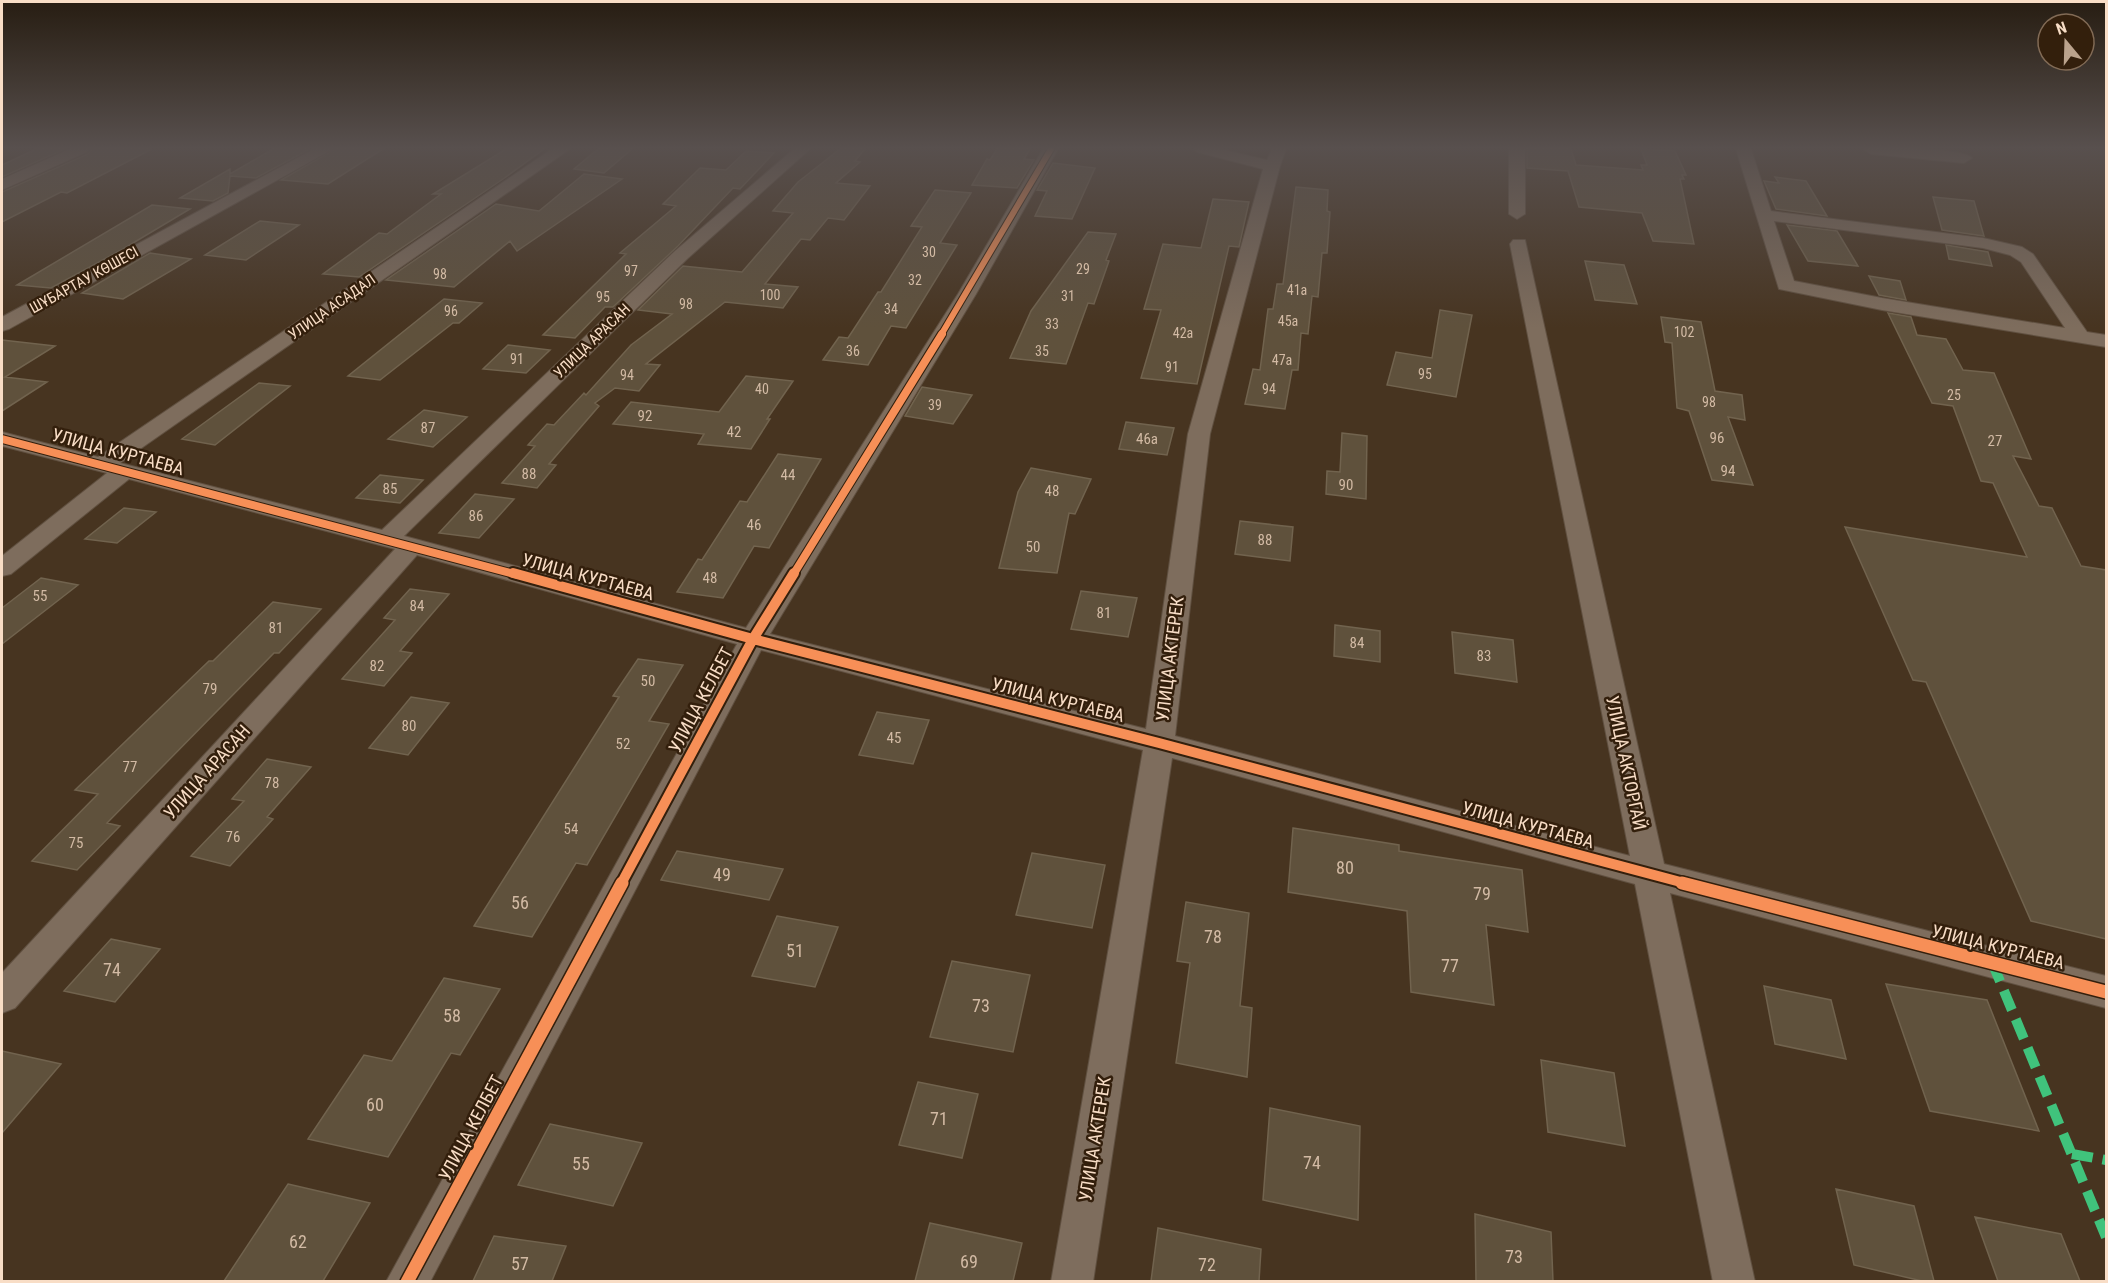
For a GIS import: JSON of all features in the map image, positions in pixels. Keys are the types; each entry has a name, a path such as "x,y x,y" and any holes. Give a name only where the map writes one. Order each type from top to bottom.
{"street":[{"name":"ШҰБАРТАУ КӨШЕСІ","path":"2,325 216,209"},
{"name":"УЛИЦА АСАДАЛ","path":"2,568 114,468 478,209"},
{"name":"УЛИЦА АРАСАН","path":"2,998 400,542 681,255 734,209"},
{"name":"УЛИЦА КЕЛБЕТ","path":"407,1281 753,639 967,294 1016,209"},
{"name":"УЛИЦА АКТЕРЕК","path":"1072,1281 1159,743 1199,434 1262,209"},
{"path":"1516,209 1516,214"},
{"path":"1762,209 1786,285 1806,291 2106,341"},
{"path":"1764,215 1983,243 2016,251 2027,258 2081,338"},
{"name":"УЛИЦА АКТОРГАЙ","path":"1519,244 1734,1281"},
{"name":"УЛИЦА КУРТАЕВА","path":"2,439 400,542 753,639 1159,743 1648,874 2106,992"}],"building":[{"path":"2,209 28,209 2,222"},
{"path":"145,209 190,209 51,288 17,285"},
{"path":"421,209 459,209 359,277 323,274 379,233 387,234"},
{"path":"489,209 539,211 542,209 578,209 517,251 510,241 454,287 386,280"},
{"path":"673,209 713,209 678,246 613,307 605,307 575,338 543,335 626,254 620,253"},
{"path":"775,209 853,209 844,220 828,218 810,240 801,239 765,284 798,287 783,308 725,302 646,364 660,365 639,391 615,388 595,403 599,406 549,464 556,465 537,488 502,483 535,446 528,445 547,424 554,425 584,393 586,395 631,345 672,314 638,310 683,266 742,272 793,213 773,211"},
{"path":"922,209 961,209 940,243 957,245 906,328 891,326 868,365 823,360 839,337 848,338 878,292 881,292 922,227 911,226"},
{"path":"1038,209 1077,209 1072,219 1035,216"},
{"path":"1211,209 1247,209 1239,247 1229,246 1197,384 1141,378 1161,310 1144,309 1163,244 1201,248"},
{"path":"1293,209 1327,209 1330,212 1327,253 1322,253 1318,297 1312,296 1308,334 1301,333 1298,370 1292,370 1285,409 1245,404 1253,369 1260,370 1268,309 1273,309 1277,284 1283,284"},
{"path":"1599,209 1686,209 1694,244 1653,241 1642,213"},
{"path":"1776,209 1823,209 1827,216"},
{"path":"1936,209 1976,209 1984,236 1942,230"},
{"path":"260,221 299,225 246,260 205,255"},
{"path":"1787,225 1837,231 1858,266 1808,261"},
{"path":"1088,232 1116,234 1094,304 1088,303 1066,364 1010,358 1031,311"},
{"path":"1946,245 1988,252 1992,266 1949,259"},
{"path":"150,253 191,259 123,299 82,293"},
{"path":"1585,261 1624,265 1637,304 1595,300"},
{"path":"1869,276 1900,281 1906,300 1879,295"},
{"path":"444,299 482,303 459,323 453,323 380,380 348,376"},
{"path":"1440,310 1472,315 1456,397 1387,385 1396,352 1432,358"},
{"path":"1888,313 1911,317 1917,335 1946,339 1963,370 1994,373 2031,459 2013,456 2039,506 2052,508 2081,566 2106,570 2106,939 2031,921 1926,682 1913,680 1845,527 2027,557 1993,483 1981,481 1953,406 1932,403"},
{"path":"1661,317 1701,322 1715,391 1742,395 1745,420 1728,417 1753,485 1712,480 1689,411 1677,408 1672,343 1665,342"},
{"path":"2,340 55,346 5,377 47,382 2,411"},
{"path":"508,345 550,350 526,373 483,369"},
{"path":"746,376 793,381 767,419 770,419 751,449 698,444 704,434 613,424 631,402 719,412"},
{"path":"259,383 290,386 215,445 182,439"},
{"path":"922,387 972,395 953,424 905,416"},
{"path":"424,410 467,417 433,447 388,439"},
{"path":"1126,422 1174,428 1167,455 1119,449"},
{"path":"1342,433 1367,436 1366,499 1326,494 1327,471 1340,472"},
{"path":"778,454 821,459 769,548 754,546 723,598 677,592 698,559 702,560 740,501 747,502"},
{"path":"1031,468 1091,479 1075,514 1069,513 1057,573 999,568 1018,492"},
{"path":"380,475 423,480 400,503 356,498"},
{"path":"475,494 514,499 479,538 439,533"},
{"path":"124,508 156,512 117,543 85,539"},
{"path":"1240,521 1293,527 1290,561 1235,554"},
{"path":"41,578 78,585 2,644 2,608"},
{"path":"410,589 449,594 400,651 412,653 384,686 342,679 395,620 384,618"},
{"path":"1081,591 1137,598 1128,637 1071,629"},
{"path":"273,602 321,609 279,653 274,653 107,823 120,826 77,870 32,861 98,794 75,790"},
{"path":"1335,625 1380,631 1380,662 1334,656"},
{"path":"1452,632 1513,640 1517,682 1455,673"},
{"path":"638,659 683,665 649,721 669,724 587,865 576,863 532,937 474,926 619,697 613,696"},
{"path":"411,697 449,703 408,755 369,748"},
{"path":"877,712 929,720 913,764 859,755"},
{"path":"267,759 311,767 267,817 273,819 230,866 191,856 244,801 232,799"},
{"path":"1293,828 1399,845 1399,851 1522,870 1528,932 1486,925 1494,1005 1411,992 1407,911 1288,892"},
{"path":"677,851 783,869 769,900 661,880"},
{"path":"1032,853 1105,865 1092,928 1016,915"},
{"path":"1186,902 1249,913 1240,1006 1252,1008 1247,1077 1176,1063 1190,963 1177,961"},
{"path":"777,916 838,927 815,987 752,976"},
{"path":"111,939 160,949 115,1002 64,991"},
{"path":"952,961 1030,975 1013,1052 930,1037"},
{"path":"444,978 500,989 460,1055 451,1053 388,1157 308,1139 364,1055 392,1061"},
{"path":"1886,984 1987,1000 2039,1131 1930,1111"},
{"path":"1764,986 1831,1000 1846,1059 1775,1044"},
{"path":"2,1051 61,1064 2,1133"},
{"path":"1541,1060 1614,1073 1625,1146 1548,1132"},
{"path":"918,1082 978,1094 962,1158 899,1145"},
{"path":"1270,1108 1360,1126 1358,1220 1263,1200"},
{"path":"550,1124 642,1143 613,1206 518,1185"},
{"path":"288,1184 370,1203 323,1281 224,1281"},
{"path":"1836,1189 1914,1206 1934,1281 1922,1281 1854,1265"},
{"path":"1475,1214 1551,1232 1553,1281 1476,1281"},
{"path":"1975,1217 2061,1234 2080,1281 1998,1281"},
{"path":"930,1223 1022,1243 1013,1281 915,1281"},
{"path":"1158,1228 1261,1249 1259,1281 1151,1281"},
{"path":"494,1236 566,1246 552,1281 473,1281"}],"marked path":[{"path":"1992,962 2106,1237"},
{"path":"2072,1154 2106,1160"}],"cycle path":[{"path":"407,1282 753,639 967,294 1016,209"},
{"path":"2,439 387,539 753,639 1159,743 1648,874 2106,992"}]}
